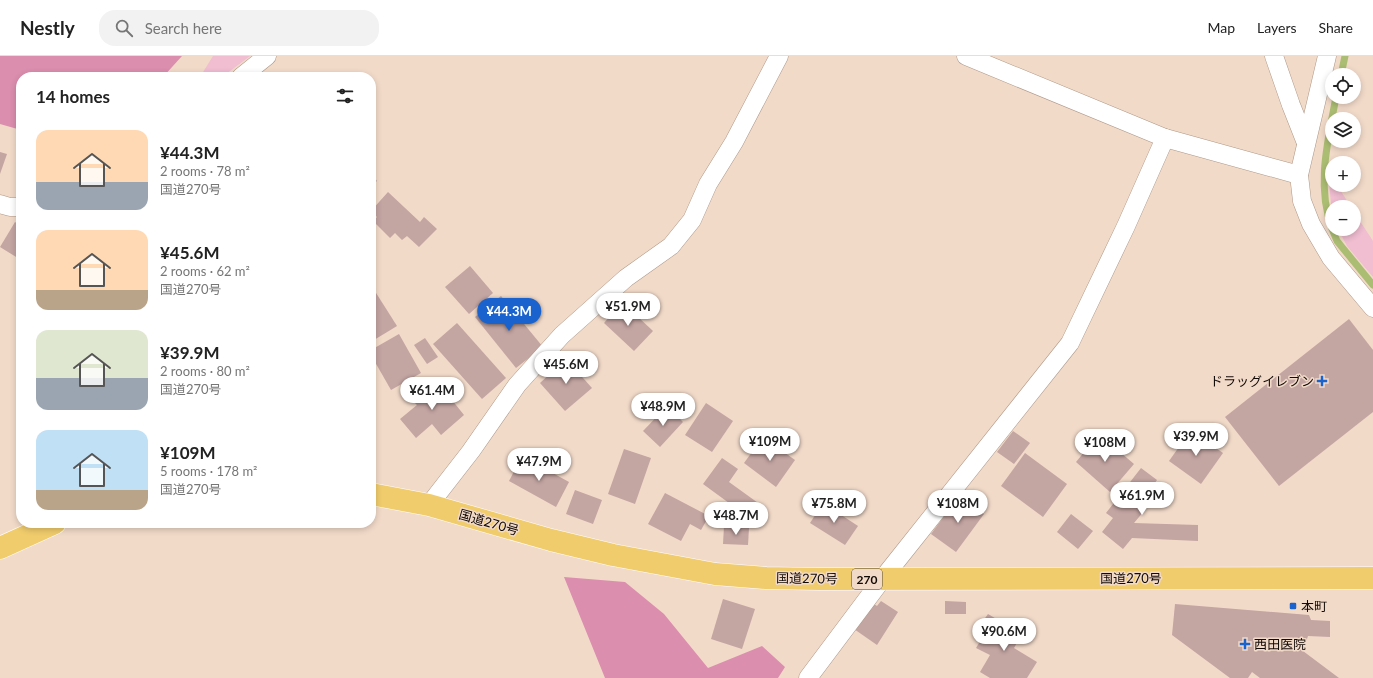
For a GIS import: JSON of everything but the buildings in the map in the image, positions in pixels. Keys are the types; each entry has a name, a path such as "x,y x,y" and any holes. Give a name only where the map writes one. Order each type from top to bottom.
{"highway":[{"name":"国道270号","path":"376,495 429,505 551,540 613,555 715,574 766,578 1373,578"},
{"path":"0,548 44,528"}],"street":[{"path":"247,72 267,56"},
{"path":"429,505 471,452 517,385 562,335 626,278 671,246 692,220 708,184 734,142 779,56"},
{"path":"966,56 1165,138 1299,175"},
{"path":"1274,56 1306,143"},
{"path":"1327,56 1299,175 1302,200 1311,224 1332,258 1373,308"},
{"path":"808,678 883,578 1070,343 1126,226 1165,138"},
{"path":"0,204 16,207"}],"shaded area":[{"path":"0,56 182,56 168,72 16,72 16,129 0,124"},
{"path":"213,56 250,56 229,72 203,72"},
{"path":"1330,192 1341,192 1347,200 1331,200"},
{"path":"1361,223 1373,241 1373,277 1347,246 1342,236 1361,236"},
{"path":"564,577 625,582 664,614 708,668 762,646 785,667 778,678 605,678"}],"waterway":[{"path":"1342,68 1345,56"},
{"path":"1326,200 1324,179 1325,163 1335,104"},
{"path":"1335,236 1337,241 1373,285"}],"place":[{"name":"ドラッグイレブン","path":"1322,381"},
{"name":"本町","path":"1293,606"},
{"name":"西田医院","path":"1245,644"}]}
